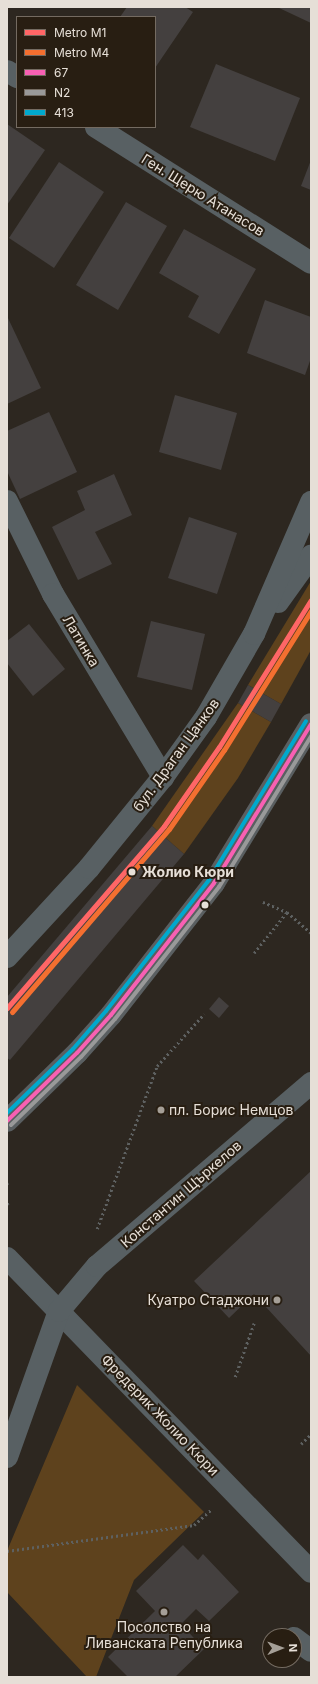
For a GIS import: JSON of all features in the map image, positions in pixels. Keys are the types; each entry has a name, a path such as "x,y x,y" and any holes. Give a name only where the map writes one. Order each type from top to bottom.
{"main road":[{"path":"7,1121 77,1053 111,1015 214,883 311,724"}],"street":[{"path":"7,71 16,76"},
{"name":"Ген. Щерю Атанасов","path":"98,128 311,263"},
{"name":"Латинка","path":"7,501 53,594 163,777"},
{"name":"бул. Драган Цанков","path":"7,958 89,868 163,777 206,717 253,637 311,502"},
{"path":"253,637 311,556"},
{"name":"Константин Щъркелов","path":"59,1311 97,1266 311,1084"},
{"name":"Фредерик Жолио Кюри","path":"8,1260 311,1572"},
{"path":"7,1457 59,1311"},
{"path":"302,1644 311,1651"}],"path":[{"path":"146,875 151,868 149,866"},
{"path":"263,902 287,912 311,933"},
{"path":"254,953 287,912"},
{"path":"96,1231 157,1066 204,1014"},
{"path":"235,1376 254,1323"},
{"path":"301,1444 311,1434"},
{"path":"7,1551 194,1525 215,1507"}],"shaded area":[{"path":"311,581 311,650 281,704 248,685"},
{"path":"238,703 271,722 238,778 184,854 152,826"},
{"path":"77,1385 204,1512 134,1580 96,1677 87,1677 7,1592 7,1551"}],"building":[{"path":"127,7 185,7 193,12 156,67 156,16 121,16"},
{"path":"277,7 311,7 311,23"},
{"path":"216,64 300,98 275,161 190,127"},
{"path":"7,124 45,150 7,205"},
{"path":"311,160 311,190 301,186"},
{"path":"59,162 104,192 54,268 9,238"},
{"path":"126,202 167,226 118,310 76,285"},
{"path":"184,229 256,269 219,334 188,317 199,296 159,273"},
{"path":"265,300 311,317 311,358 305,375 247,353"},
{"path":"7,316 41,388 7,404"},
{"path":"175,395 237,413 221,470 159,452"},
{"path":"49,412 77,472 20,499 7,471 7,431"},
{"path":"114,474 132,515 95,532 112,564 78,580 52,527 85,510 77,491"},
{"path":"189,517 237,533 217,594 168,578"},
{"path":"151,621 205,634 192,690 137,677"},
{"path":"29,624 65,669 33,696 7,663 7,641"},
{"path":"248,685 281,704 271,722 238,703"},
{"path":"152,826 184,854 10,1060 7,1058 7,997"},
{"path":"219,997 229,1006 219,1018 209,1009"},
{"path":"311,1171 311,1356 254,1294 229,1318 194,1281"},
{"path":"183,1545 198,1560 203,1554 239,1592 209,1621 196,1609 181,1624 204,1649 175,1677 128,1677 108,1657 155,1611 136,1591"}],"metro line":[{"name":"M1","path":"7,1008 164,826 219,747 311,600"},
{"name":"M4","path":"12,1012 169,829 224,750 311,611"}],"transit line":[{"name":"413","path":"7,1113 73,1049 106,1011 209,880 306,721"},
{"name":"67","path":"7,1121 77,1053 111,1015 214,883 311,724"},
{"name":"N2","path":"11,1125 81,1057 115,1019 219,887 311,736"}],"place":[{"name":"Жолио Кюри","path":"132,872"},
{"name":"пл. Борис Немцов","path":"161,1110"},
{"name":"Куатро Стаджони","path":"277,1300"},
{"name":"Посолство на Ливанската Република","path":"164,1612"}]}
